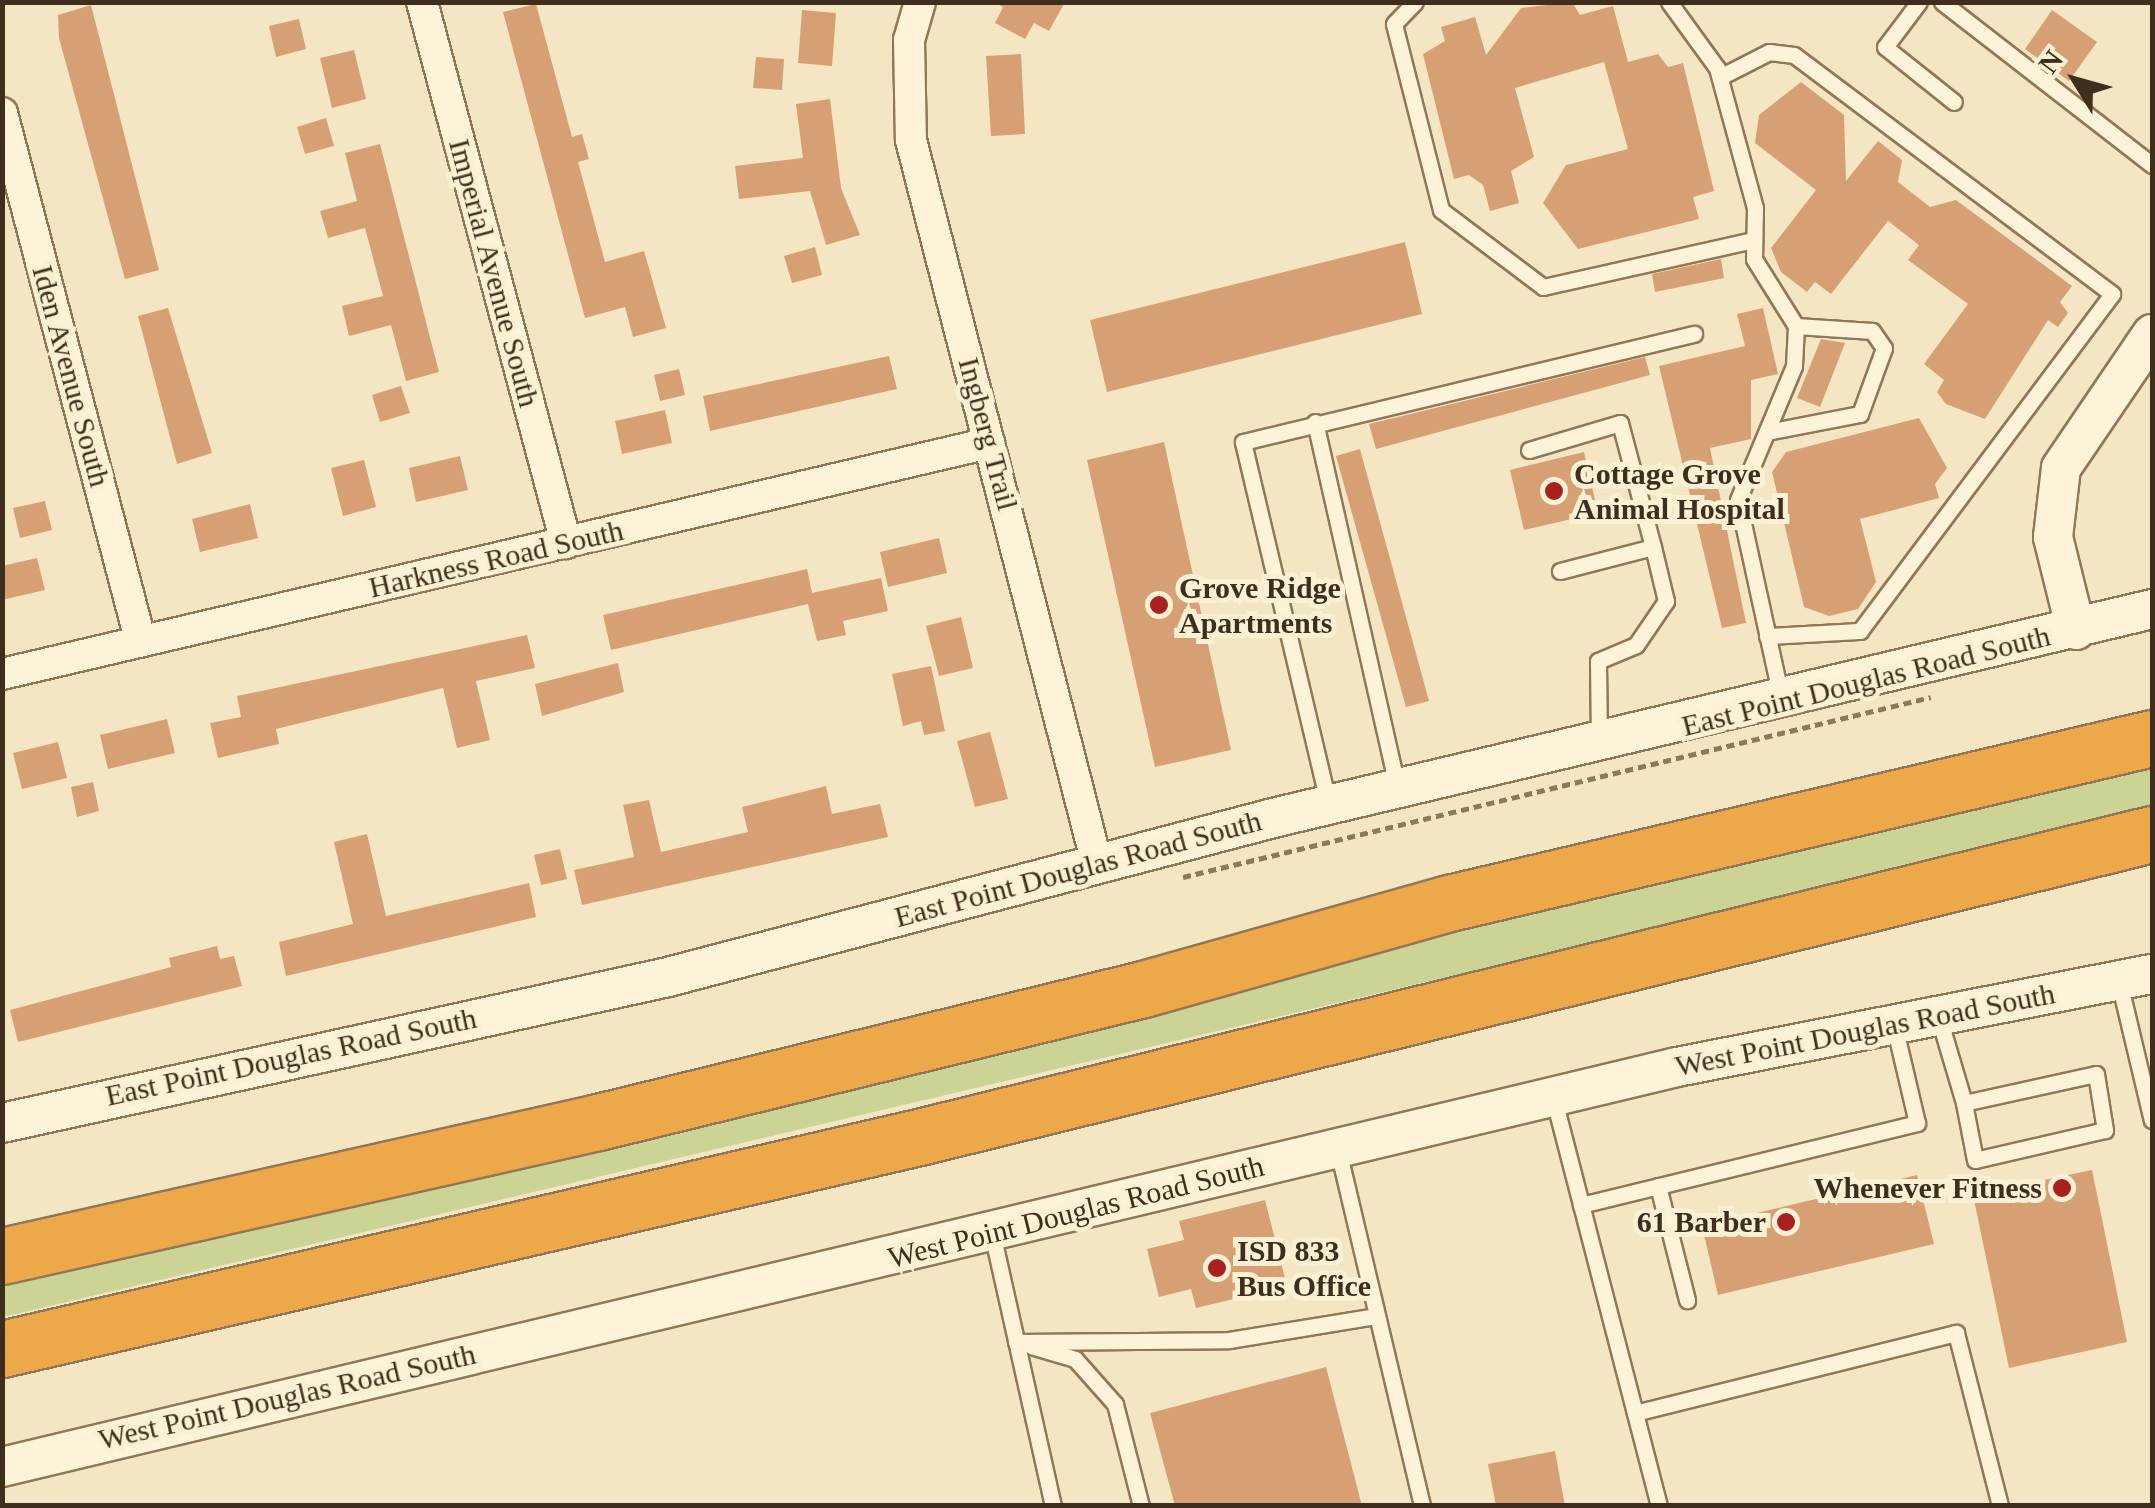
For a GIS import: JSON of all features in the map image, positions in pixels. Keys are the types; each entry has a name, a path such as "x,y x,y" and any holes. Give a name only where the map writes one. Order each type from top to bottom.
{"highway":[{"path":"2,1256 635,1113 1144,990 1449,904 2152,738"},
{"path":"2,1349 924,1136 2152,834"},
{"path":"1995,873 2152,849"}],"street":[{"name":"Imperial Avenue South","path":"422,2 566,543"},
{"name":"Ingberg Trail","path":"920,2 909,40 911,140 1097,864"},
{"name":"Iden Avenue South","path":"2,113 140,639"},
{"path":"2076,630 2053,537 2061,468 2152,334"},
{"name":"Harkness Road South","path":"2,674 990,444"},
{"name":"East Point Douglas Road South","path":"2,1123 668,977 1329,806 1600,746 2152,609"},
{"name":"West Point Douglas Road South","path":"2,1467 1553,1096 2135,976"}],"lane":[{"path":"1415,2 1394,24 1441,210 1544,286 1754,240"},
{"path":"1669,2 1720,77 1755,208 1754,258 1796,326 1794,366 1738,500 1782,702"},
{"path":"1919,2 1885,47 1954,102"},
{"path":"1942,2 2152,165"},
{"path":"1720,77 1769,52 1794,55 2112,294 1860,631 1767,636"},
{"path":"1767,432 1860,414 1884,348 1872,330 1796,326"},
{"path":"1329,806 1242,442 1694,334"},
{"path":"1315,422 1398,791"},
{"path":"1529,450 1620,423 1654,548 1666,601 1651,632 1598,661 1592,677 1600,746"},
{"path":"1560,570 1654,548"},
{"path":"2135,976 2152,1120"},
{"path":"1938,1015 1976,1160 2105,1130 2096,1074 1964,1103"},
{"path":"1581,1205 1917,1123 1894,1024"},
{"path":"1553,1096 1659,1506"},
{"path":"1337,1146 1422,1506"},
{"path":"1658,1186 1687,1300"},
{"path":"992,1233 1053,1506"},
{"path":"1016,1342 1229,1340 1375,1316"},
{"path":"1635,1413 1956,1333 2000,1506"},
{"path":"1016,1342 1076,1359 1115,1404 1141,1506"}],"green space":[{"path":"2152,761 2152,811 3,1317 2,1271"}],"building":[{"path":"994,2 1065,2 1049,31 1034,23 1025,39 995,23 1003,7"},
{"path":"1572,2 1580,15 1613,6 1628,62 1658,54 1668,67 1683,63 1714,191 1693,197 1699,219 1578,249 1543,203 1566,165 1628,149 1604,62 1515,88 1534,157 1511,171 1519,203 1490,211 1483,185 1469,175 1454,179 1423,54 1445,41 1441,27 1475,17 1486,55 1521,8"},
{"path":"536,4 572,137 582,134 589,159 578,162 605,262 644,251 666,328 633,337 625,307 585,318 503,12"},
{"path":"91,5 159,270 125,279 59,38 58,15"},
{"path":"802,10 836,13 832,66 798,63"},
{"path":"2052,10 2097,42 2069,81 2025,49"},
{"path":"299,19 306,49 276,57 269,26"},
{"path":"354,50 366,99 332,108 320,58"},
{"path":"1021,54 1025,134 991,136 986,56"},
{"path":"756,57 784,59 782,90 753,88"},
{"path":"1801,82 1844,115 1846,181 1878,141 1902,160 1898,182 1930,207 1956,200 2072,286 2060,302 2068,313 2058,327 2048,320 1985,419 1946,404 1937,392 1944,380 1924,364 1968,304 1908,260 1919,245 1888,221 1831,294 1815,282 1807,292 1781,272 1771,248 1816,190 1755,143 1759,115"},
{"path":"830,99 841,188 860,235 826,245 810,191 739,199 735,166 803,158 796,104"},
{"path":"326,118 334,146 305,154 297,127"},
{"path":"380,144 439,372 406,381 391,325 349,336 342,306 383,296 365,228 328,238 320,211 357,201 345,153"},
{"path":"1405,242 1422,314 1107,392 1090,320"},
{"path":"815,247 822,275 792,283 784,256"},
{"path":"1721,259 1724,278 1655,292 1652,274"},
{"path":"168,308 212,453 177,464 138,316"},
{"path":"1763,308 1778,374 1751,380 1751,439 1710,448 1746,623 1722,628 1659,366 1745,346 1737,314"},
{"path":"1821,339 1845,343 1820,407 1797,398"},
{"path":"889,356 897,389 710,431 703,396"},
{"path":"1645,357 1650,375 1376,449 1369,424"},
{"path":"679,369 685,395 660,401 654,375"},
{"path":"401,386 410,413 380,422 372,395"},
{"path":"665,410 672,443 622,454 615,421"},
{"path":"1919,418 1947,468 1935,484 1939,498 1860,519 1876,582 1858,609 1829,616 1804,607 1772,472 1786,452"},
{"name":"Grove Ridge Apartments","path":"1164,442 1231,750 1155,767 1087,460"},
{"path":"1360,449 1429,701 1406,707 1336,456"},
{"name":"Cottage Grove Animal Hospital","path":"1584,452 1598,513 1524,530 1510,470"},
{"path":"460,456 468,490 416,502 409,468"},
{"path":"364,460 376,507 343,516 331,468"},
{"path":"45,501 52,530 20,538 13,508"},
{"path":"250,504 258,538 200,552 192,519"},
{"path":"939,538 947,573 888,587 880,552"},
{"path":"37,558 45,590 2,600 2,566"},
{"path":"807,569 812,593 881,578 888,611 843,621 846,635 817,641 808,604 611,650 603,615"},
{"path":"961,617 973,668 939,676 926,626"},
{"path":"527,635 535,668 476,681 490,740 457,748 443,688 276,729 279,744 218,758 210,723 241,717 237,696"},
{"path":"618,663 624,692 542,716 535,684"},
{"path":"931,666 945,731 924,735 921,721 903,726 892,674"},
{"path":"167,719 175,753 108,769 100,735"},
{"path":"990,732 1008,799 975,807 957,741"},
{"path":"58,742 67,778 22,789 13,753"},
{"path":"93,782 99,811 77,817 71,787"},
{"path":"826,786 832,814 880,804 888,837 582,905 574,870 634,857 623,805 649,800 661,852 748,832 742,807"},
{"path":"367,834 386,916 529,883 536,917 286,976 279,942 353,924 334,842"},
{"path":"560,849 567,879 541,885 534,855"},
{"path":"217,946 220,959 234,956 242,986 18,1042 10,1010 171,967 169,958"},
{"path":"2092,1170 2127,1342 2009,1368 1973,1195"},
{"path":"1917,1175 1934,1244 1718,1295 1702,1226"},
{"name":"ISD 833 Bus Office","path":"1265,1200 1287,1286 1196,1308 1191,1289 1159,1297 1147,1249 1184,1240 1179,1221"},
{"path":"1326,1367 1362,1506 1175,1506 1150,1413"},
{"path":"1555,1451 1565,1506 1496,1506 1488,1464"}],"place":[{"name":"Cottage Grove Animal Hospital","path":"1554,491"},
{"name":"Grove Ridge Apartments","path":"1159,605"},
{"name":"Whenever Fitness","path":"2062,1188"},
{"name":"61 Barber","path":"1786,1222"},
{"name":"ISD 833 Bus Office","path":"1217,1268"}]}
